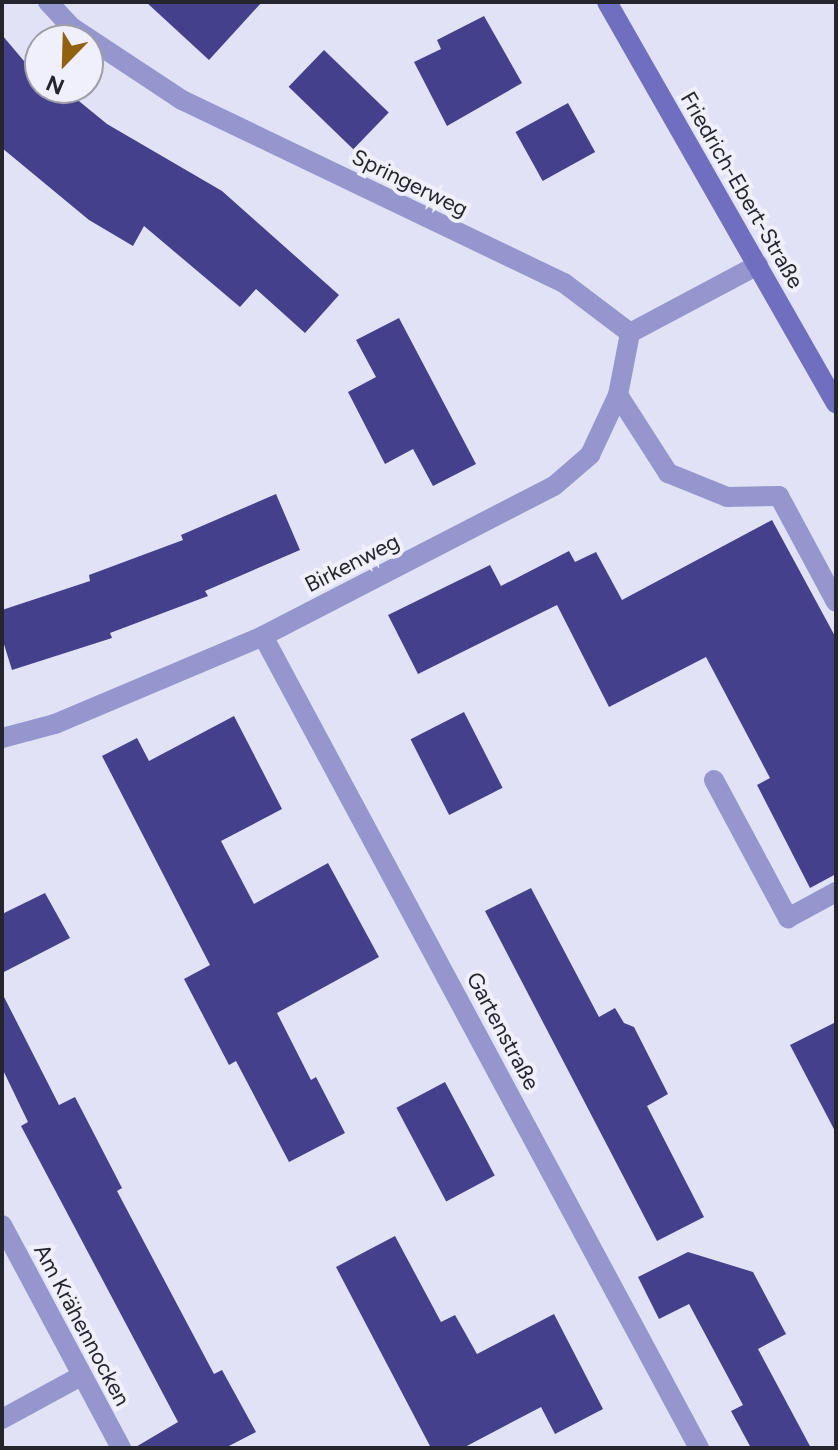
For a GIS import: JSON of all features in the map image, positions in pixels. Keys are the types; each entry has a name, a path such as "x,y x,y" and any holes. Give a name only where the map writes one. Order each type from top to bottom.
{"main road":[{"name":"Friedrich-Ebert-Straße","path":"607,2 836,403"}],"street":[{"name":"Springerweg","path":"48,2 70,26 182,100 564,283 630,333"},
{"path":"630,333 758,265"},
{"name":"Birkenweg","path":"2,738 55,724 263,636 554,486 590,455 618,395 630,333"},
{"path":"618,395 668,473 727,497 779,496 836,602"},
{"name":"Gartenstraße","path":"263,636 699,1448"},
{"path":"714,780 788,918 836,892"},
{"name":"Am Krähennocken","path":"2,1225 121,1448"},
{"path":"2,1419 81,1376"}],"building":[{"path":"146,2 262,2 209,60"},
{"path":"484,16 522,83 447,126 414,62 441,49 437,40"},
{"path":"2,35 24,61 24,104 83,104 107,124 222,191 339,295 305,333 256,289 240,307 144,226 133,246 89,220 2,148"},
{"path":"324,50 389,113 353,149 289,87"},
{"path":"568,103 595,152 543,181 516,132"},
{"path":"399,318 476,464 433,486 413,449 385,464 348,392 376,377 356,340"},
{"path":"276,494 300,550 205,591 208,596 110,633 112,638 12,670 2,638 2,610 90,581 89,575 183,540 181,535"},
{"path":"772,520 836,638 836,874 810,888 757,785 770,778 706,657 609,707 557,605 418,674 388,615 490,565 501,586 569,551 575,562 596,552 622,600"},
{"path":"464,712 503,788 449,815 411,739"},
{"path":"234,716 282,809 221,841 254,904 328,863 379,957 277,1013 311,1080 316,1077 345,1133 289,1162 236,1061 229,1065 184,979 210,965 102,756 137,738 149,761"},
{"path":"531,888 599,1017 615,1008 624,1023 634,1027 668,1094 647,1106 704,1217 657,1241 485,911"},
{"path":"45,893 70,938 2,973 2,914"},
{"path":"2,993 59,1105 75,1097 122,1188 117,1191 214,1374 222,1370 256,1432 225,1448 134,1448 178,1422 21,1126 28,1122 2,1068"},
{"path":"836,1022 836,1133 790,1045"},
{"path":"445,1082 495,1176 446,1201 396,1108"},
{"path":"395,1236 441,1322 455,1315 477,1354 554,1314 603,1409 555,1434 541,1407 463,1448 431,1448 336,1267"},
{"path":"688,1252 753,1272 786,1334 758,1349 811,1448 751,1448 731,1411 743,1405 689,1304 659,1319 638,1277"}]}
